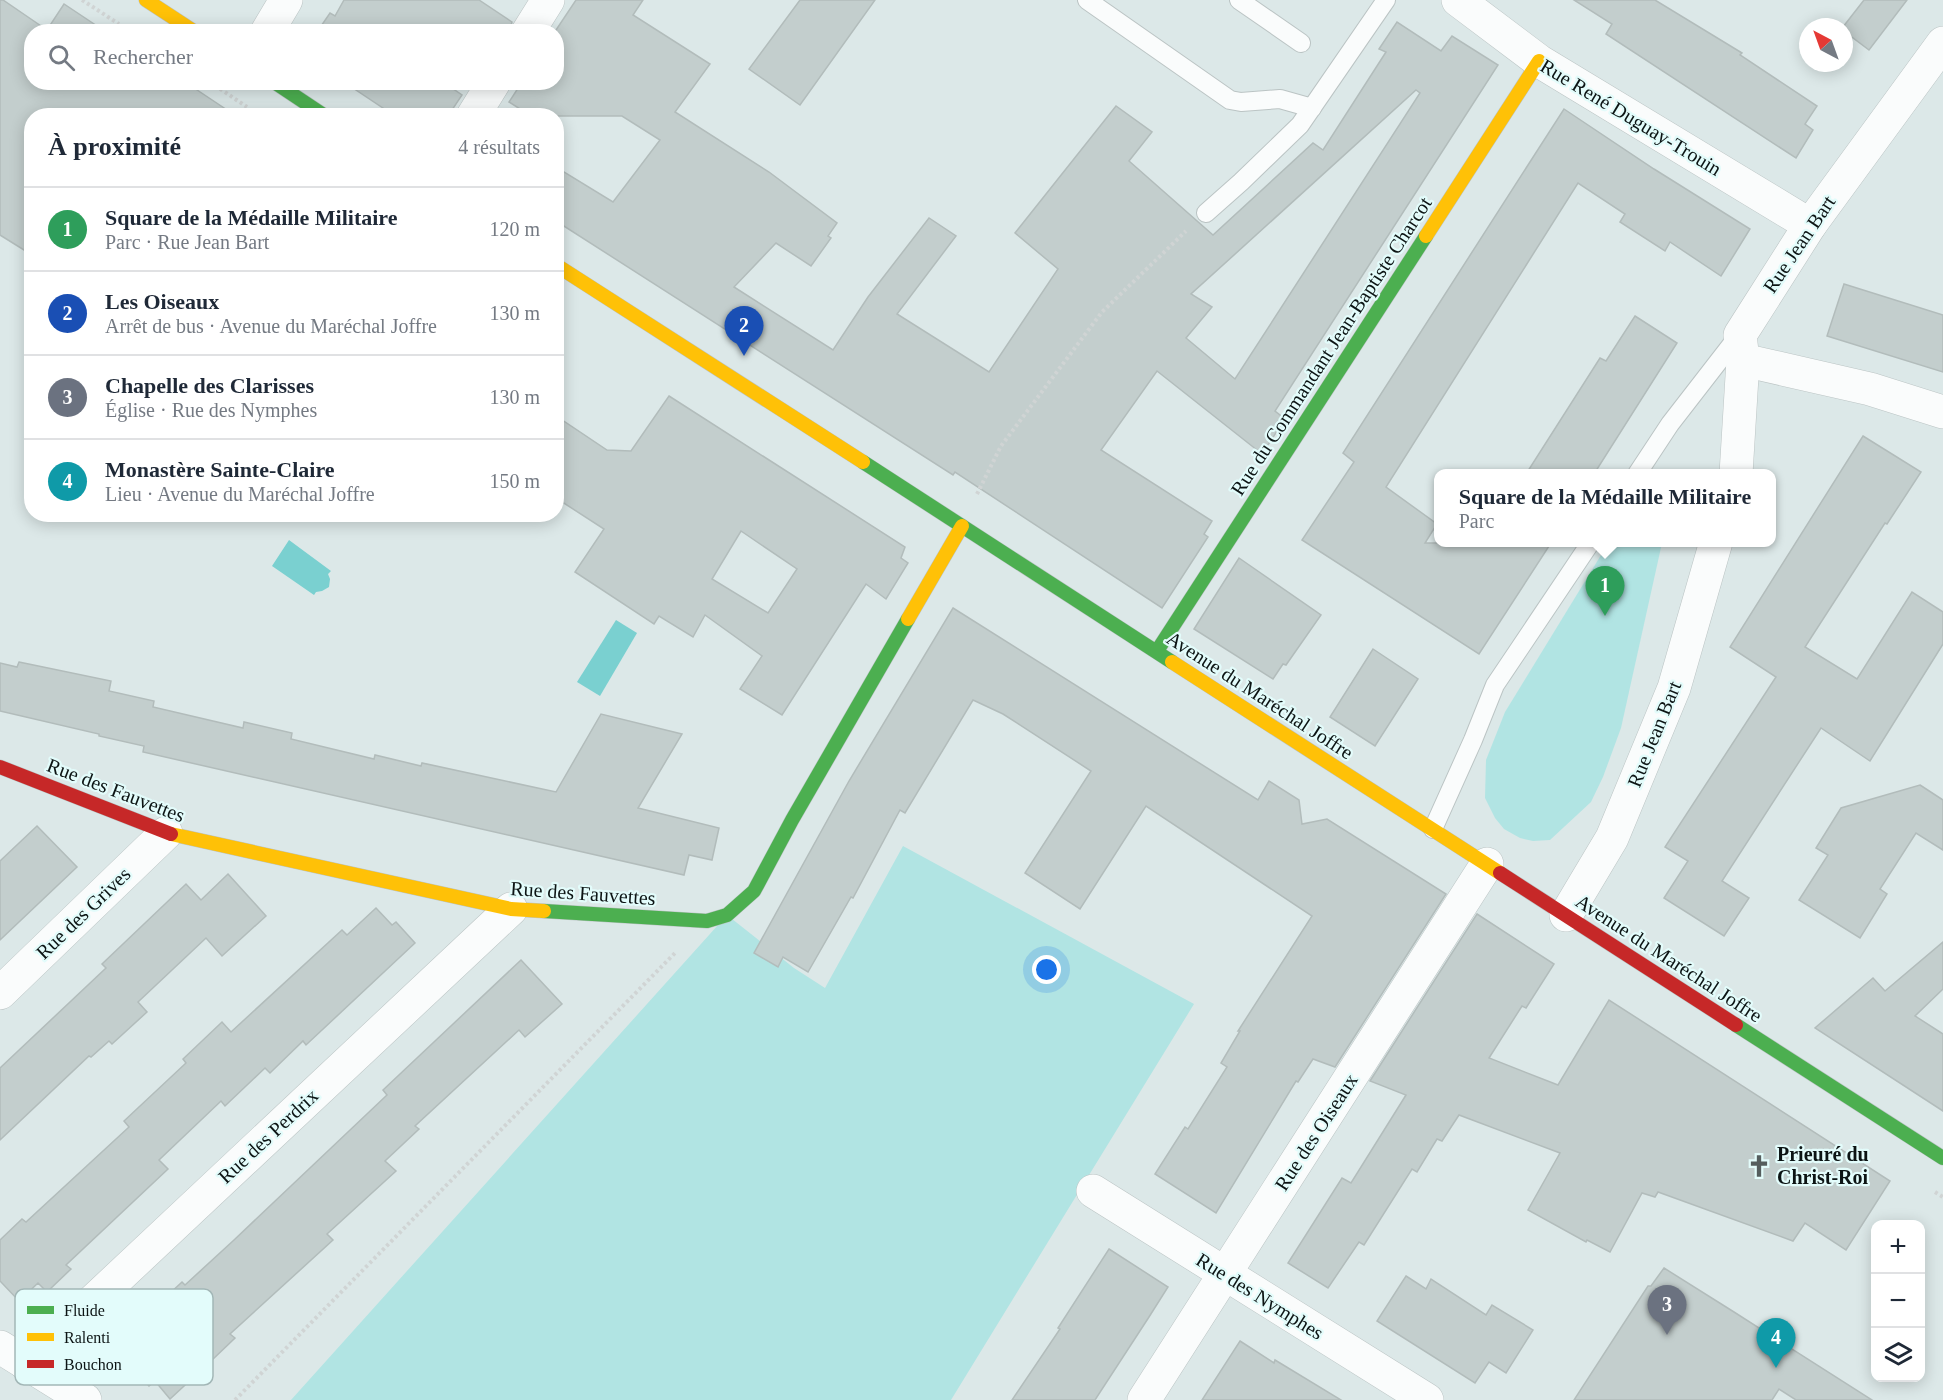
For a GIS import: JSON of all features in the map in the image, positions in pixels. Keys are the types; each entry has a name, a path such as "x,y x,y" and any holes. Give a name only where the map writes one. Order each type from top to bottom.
{"street":[{"path":"146,0 183,24"},
{"path":"272,24 286,0"},
{"path":"533,24 548,0"},
{"name":"Rue René Duguay-Trouin","path":"1458,0 1539,61 1810,225"},
{"name":"Rue Jean Bart","path":"1736,469 1741,347 1810,225 1931,80 1943,43"},
{"name":"Rue du Commandant Jean-Baptiste Charcot","path":"1156,651 1539,61"},
{"path":"286,90 313,108"},
{"path":"478,108 490,90"},
{"name":"Avenue du Maréchal Joffre","path":"564,270 1943,1158"},
{"path":"1741,347 1943,412"},
{"name":"Rue des Fauvettes","path":"0,767 166,833 511,909 707,921 727,915 754,891 792,820 962,526"},
{"name":"Rue Jean Bart","path":"1566,915 1612,838 1674,688 1715,547"},
{"name":"Rue des Grives","path":"0,993 166,833"},
{"name":"Rue des Oiseaux","path":"1144,1400 1487,864"},
{"name":"Rue des Perdrix","path":"87,1289 511,909"},
{"name":"Rue des Nymphes","path":"1093,1191 1427,1400"},
{"path":"61,1385 85,1400"}],"lane":[{"path":"1088,0 1230,100 1241,102 1280,99 1312,108"},
{"path":"1239,0 1301,43"},
{"path":"1206,213 1300,126 1386,0"},
{"path":"1640,469 1670,424 1741,347"},
{"path":"1433,829 1495,685 1588,547"}],"path":[{"path":"82,0 119,24"},
{"path":"222,90 249,108"},
{"path":"962,526 1001,446 1102,312 1206,213"},
{"path":"235,1400 707,921"}],"shaded area":[{"path":"289,540 331,571 328,574 329,587 314,595 272,566"},
{"path":"1606,547 1661,547 1621,728 1603,777 1591,802 1550,840 1533,841 1520,838 1504,829 1495,818 1485,798 1486,760 1505,712"},
{"path":"616,620 637,633 600,696 577,682"},
{"path":"903,846 1194,1004 951,1400 291,1400 727,915 794,968 825,988"}],"building":[{"path":"0,0 38,24 24,24 24,90 197,90 224,108 24,108 24,250 0,235"},
{"path":"344,0 479,0 512,22 511,24 322,24 330,13 335,16"},
{"path":"576,0 643,0 633,15 710,64 675,112 769,172 837,223 828,236 831,238 811,266 776,243 734,287 833,350 868,297 929,218 956,236 897,314 989,372 1058,269 1015,233 1116,106 1152,132 1129,161 1213,235 1313,143 1323,150 1386,52 1379,49 1397,22 1441,51 1452,36 1498,65 1275,411 1285,419 1262,454 1157,371 1101,450 1212,521 1204,534 1208,537 1162,608 955,472 953,475 564,226 564,172 613,202 660,140 622,116 564,116 564,108 518,108 509,102 517,90 564,90 564,24 560,24","holes":["1416,90 1420,93 1235,379 1186,338 1212,307 1191,294"]},
{"path":"800,0 875,0 800,105 749,69"},
{"path":"1574,0 1655,0 1742,53 1740,55 1817,106 1805,124 1813,130 1796,158 1606,34 1612,24"},
{"path":"1864,0 1907,0 1869,50 1853,38 1853,18 1850,18"},
{"path":"64,4 94,24 51,24"},
{"path":"356,90 455,90 462,95 453,108 383,108"},
{"path":"1564,109 1750,229 1721,276 1670,242 1665,251 1620,222 1625,214 1578,183 1386,487 1434,522 1434,529 1425,543 1434,543 1434,547 1548,547 1479,654 1302,540 1354,462 1343,453"},
{"path":"1844,284 1943,315 1943,372 1827,336"},
{"path":"1635,316 1677,343 1597,469 1529,469 1600,358 1606,361"},
{"path":"669,396 905,547 901,558 908,563 886,599 866,584 782,715 740,689 762,656 705,615 693,637 659,616 654,624 575,572 604,529 564,503 564,421 607,450 631,451","holes":["741,531 797,569 768,613 712,579"]},
{"path":"1863,436 1921,472 1887,524 1885,523 1805,647 1857,679 1912,592 1943,612 1943,644 1870,761 1821,728 1722,881 1749,898 1724,936 1664,898 1688,861 1665,847 1776,677 1730,647"},
{"path":"1239,558 1321,615 1286,665 1283,664 1273,679 1194,629"},
{"path":"953,608 1258,800 1269,781 1299,800 1302,824 1327,819 1446,894 1335,1067 1313,1059 1298,1082 1296,1081 1216,1213 1155,1174 1185,1127 1188,1129 1227,1067 1221,1063 1240,1031 1238,1031 1312,916 1146,806 1080,909 1025,873 1091,771 1003,714 973,700 905,813 900,810 853,898 851,897 808,972 783,957 778,967 754,953 849,781"},
{"path":"1373,649 1418,679 1375,746 1330,717"},
{"path":"19,662 111,681 109,691 154,701 153,707 243,728 244,722 292,733 291,739 374,759 375,755 421,766 422,763 556,792 601,714 682,734 638,808 719,828 712,860 689,855 684,875 143,752 144,746 0,711 0,663 17,667"},
{"path":"1920,785 1943,800 1943,850 1916,833 1880,889 1887,894 1860,938 1799,900 1828,855 1816,848 1841,808"},
{"path":"37,826 77,867 0,940 0,861"},
{"path":"228,874 266,916 222,956 206,938 138,1002 147,1012 112,1044 109,1041 91,1057 89,1056 0,1140 0,1068 106,968 102,964 186,884 201,900"},
{"path":"376,908 392,925 396,922 415,943 306,1045 303,1041 270,1073 265,1068 225,1106 221,1101 159,1160 168,1169 66,1265 71,1269 50,1289 44,1289 38,1283 32,1289 15,1289 15,1297 0,1281 0,1240 22,1219 26,1222 129,1127 124,1121 186,1063 183,1059 222,1022 231,1032 342,930 347,935"},
{"path":"1477,914 1554,964 1526,1008 1522,1006 1489,1058 1558,1085 1609,1000 1890,1181 1846,1250 1805,1223 1793,1241 1658,1192 1655,1197 1642,1193 1610,1252 1587,1240 1586,1242 1528,1210 1560,1153 1459,1115 1442,1141 1437,1139 1417,1172 1412,1169 1364,1245 1359,1242 1328,1288 1288,1263 1342,1178 1351,1183 1406,1095 1370,1081"},
{"path":"1943,942 1943,989 1915,1016 1943,1034 1943,1111 1815,1028 1873,978 1885,991"},
{"path":"521,960 562,1004 525,1037 519,1030 415,1126 419,1129 385,1161 396,1171 327,1234 333,1240 230,1334 235,1338 213,1359 213,1289 174,1289 182,1282 185,1285 387,1095 383,1090"},
{"path":"1109,1249 1168,1287 1149,1317 1095,1400 1012,1400 1060,1329 1058,1328"},
{"path":"1664,1268 1872,1400 1796,1400 1779,1389 1772,1400 1574,1400 1648,1286 1651,1286"},
{"path":"1406,1276 1426,1289 1431,1279 1486,1315 1492,1305 1533,1330 1506,1373 1489,1362 1475,1383 1377,1321"},
{"path":"1240,1341 1274,1363 1275,1360 1341,1400 1202,1400"},
{"path":"158,1385 185,1385 170,1399"}],"traffic: fast":[{"path":"286,90 313,108"},
{"path":"1157,651 1426,236"},
{"path":"863,462 1172,662"},
{"path":"544,911 707,921 727,915 754,891 792,820 908,619"},
{"path":"1736,1025 1943,1158"}],"traffic: slow":[{"path":"146,0 183,24"},
{"path":"1426,236 1539,61"},
{"path":"564,270 863,462"},
{"path":"908,619 962,526"},
{"path":"1172,662 1500,873"},
{"path":"171,834 511,909 544,911"}],"traffic: jam":[{"path":"0,767 171,834"},
{"path":"1500,873 1736,1025"}],"place":[{"name":"Les Oiseaux","path":"744,356"},
{"name":"Square de la Médaille Militaire","path":"1605,616"},
{"name":"Prieuré du Christ-Roi","path":"1759,1166"},
{"name":"Chapelle des Clarisses","path":"1667,1335"},
{"name":"Monastère Sainte-Claire","path":"1776,1368"}]}
